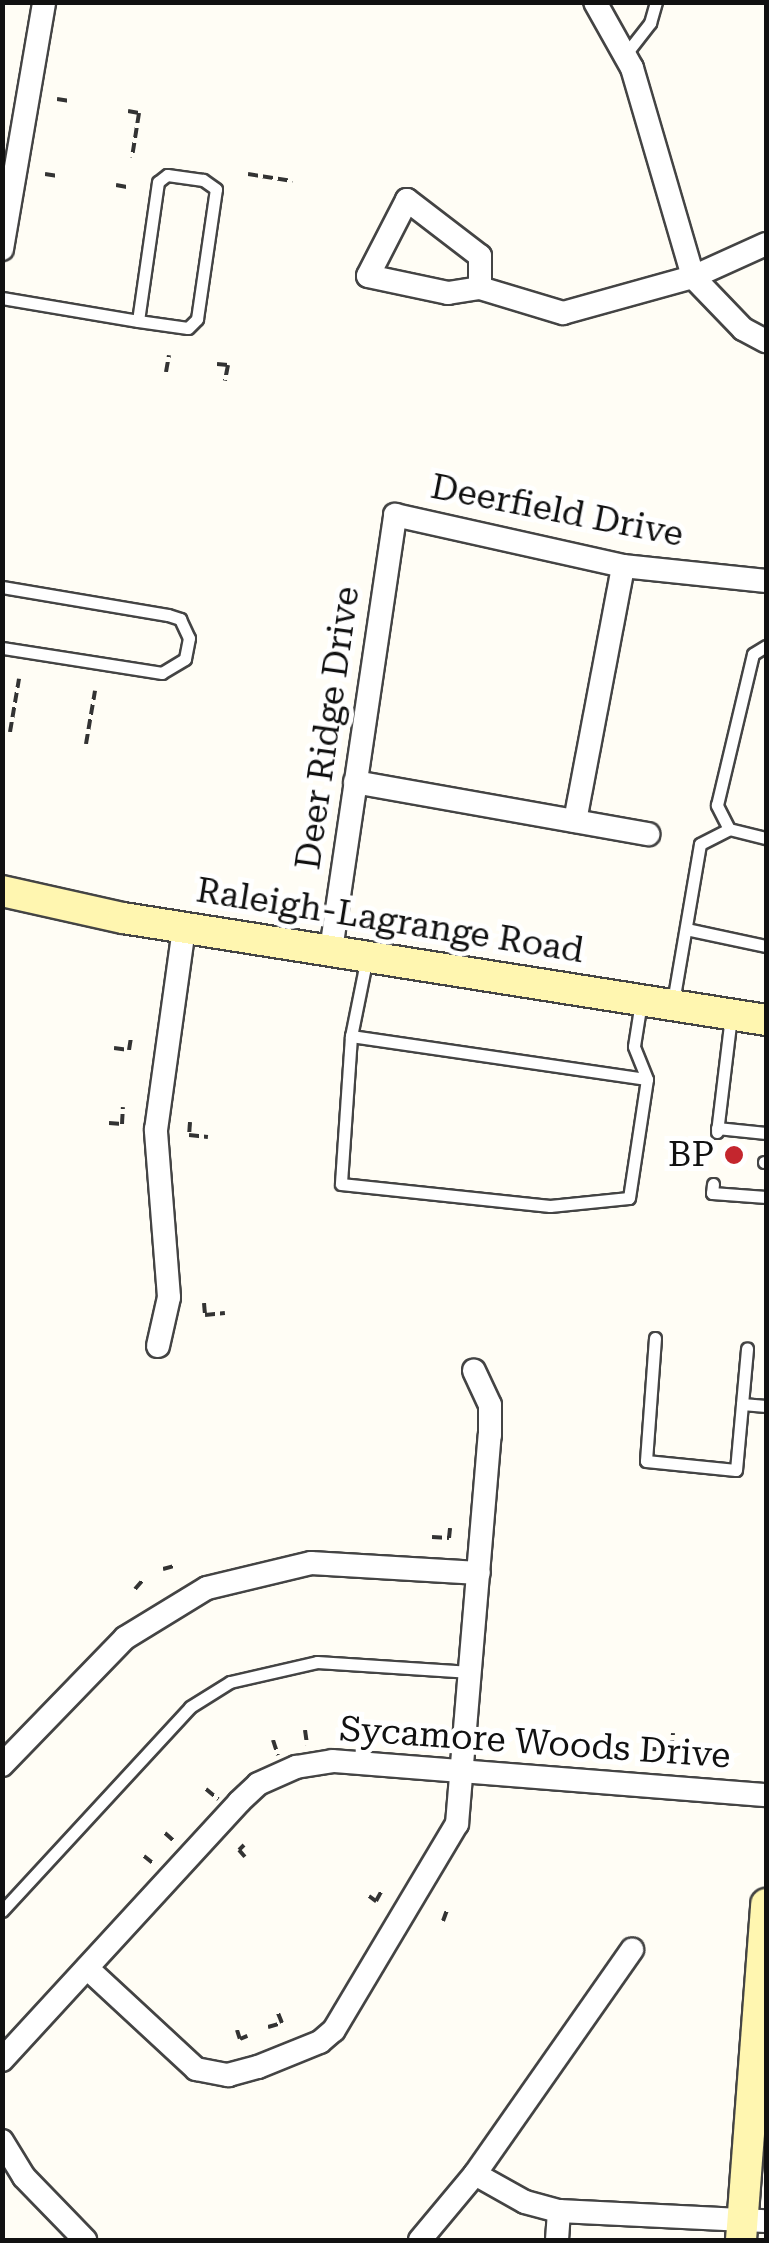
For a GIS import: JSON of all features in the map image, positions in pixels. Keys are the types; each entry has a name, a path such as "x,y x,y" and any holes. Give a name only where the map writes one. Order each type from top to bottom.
{"main road":[{"name":"Raleigh-Lagrange Road","path":"2,891 184,928 642,997 766,1020"},
{"path":"750,2228 766,1904"}],"street":[{"path":"2,249 44,2"},
{"path":"595,2 626,56 693,277 743,329 766,341"},
{"path":"480,288 480,256 407,200 368,276 448,293 480,288 564,313 693,277 766,244"},
{"name":"Deerfield Drive","path":"395,515 623,566 766,581"},
{"name":"Deer Ridge Drive","path":"332,950 395,515"},
{"path":"574,821 623,566"},
{"path":"355,782 648,834"},
{"path":"158,1346 169,1297 156,1130 184,928"},
{"path":"87,1968 196,2069 228,2074 320,2042 450,1844 464,1772 490,1405 474,1371"},
{"path":"2,1765 124,1638 208,1588 311,1563 479,1574"},
{"name":"Sycamore Woods Drive","path":"2,2060 239,1802 270,1776 322,1762 766,1795"},
{"path":"420,2240 476,2174 632,1950"},
{"path":"2,2141 29,2184 85,2240"},
{"path":"476,2174 525,2202 559,2212 750,2228"},
{"path":"556,2240 559,2212"}],"lane":[{"path":"626,56 650,23 656,2"},
{"path":"2,298 138,321 188,328 196,320 216,189 203,180 166,174 158,182 138,321"},
{"path":"2,587 168,615 188,627 189,638 185,659 162,673 2,648"},
{"path":"729,829 717,805 752,654 766,646"},
{"path":"673,1002 700,844 729,829 766,838"},
{"path":"686,929 766,946"},
{"path":"367,957 350,1036 342,1184 550,1206 630,1198 646,1079 634,1046 642,997"},
{"path":"732,1013 717,1130 766,1134"},
{"path":"350,1036 646,1079"},
{"path":"713,1184 712,1193 766,1197"},
{"path":"655,1338 646,1461 736,1470 747,1348"},
{"path":"742,1404 766,1406"},
{"path":"2,1911 190,1707 230,1682 317,1662 472,1672"}],"path":[{"path":"57,99 70,101"},
{"path":"128,111 140,113 132,157"},
{"path":"45,174 58,176"},
{"path":"248,174 292,181"},
{"path":"116,185 128,187"},
{"path":"166,372 169,355"},
{"path":"217,364 228,365 225,381"},
{"path":"10,732 20,679"},
{"path":"86,744 95,690"},
{"path":"114,1048 130,1050 131,1038"},
{"path":"109,1122 122,1124 123,1107"},
{"path":"190,1122 189,1135 208,1137"},
{"path":"204,1303 205,1315 226,1313"},
{"path":"432,1536 449,1538 450,1528"},
{"path":"163,1569 174,1566"},
{"path":"135,1589 142,1582"},
{"path":"304,1730 308,1749"},
{"path":"652,1750 671,1750 673,1734"},
{"path":"273,1740 279,1757"},
{"path":"699,1754 710,1755 710,1749"},
{"path":"206,1789 220,1802"},
{"path":"165,1833 178,1845"},
{"path":"244,1845 238,1850 245,1857"},
{"path":"144,1856 157,1867"},
{"path":"369,1896 376,1901 382,1890"},
{"path":"443,1921 447,1910"},
{"path":"268,2028 282,2023 278,2013"},
{"path":"237,2030 240,2039 248,2036"}],"place":[{"name":"BP","path":"734,1155"}]}
